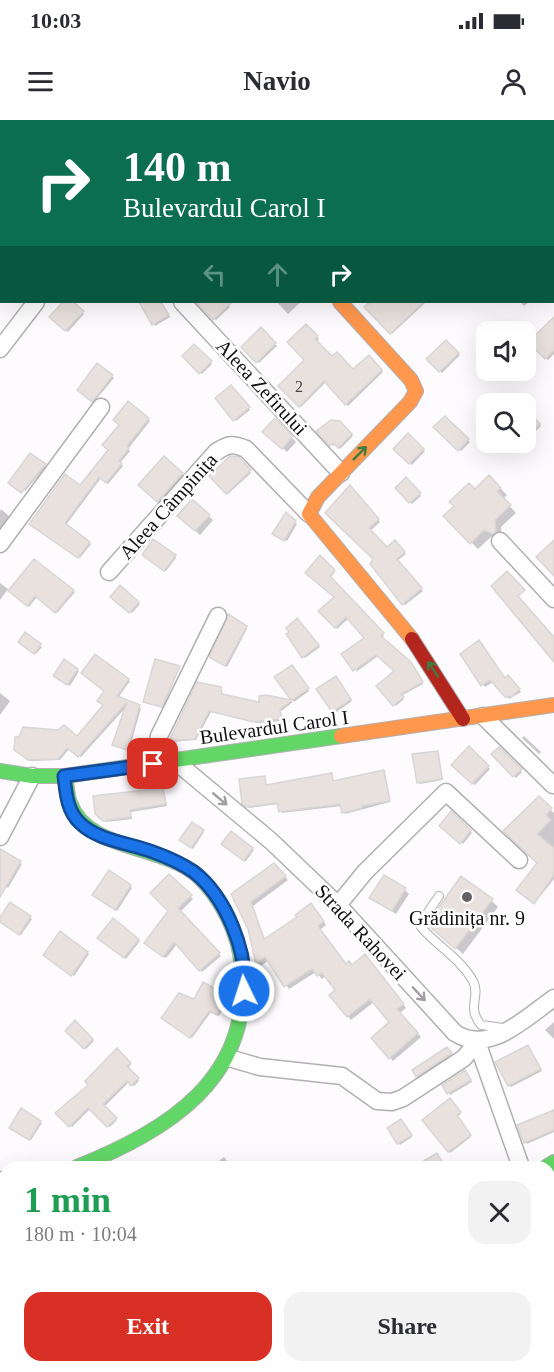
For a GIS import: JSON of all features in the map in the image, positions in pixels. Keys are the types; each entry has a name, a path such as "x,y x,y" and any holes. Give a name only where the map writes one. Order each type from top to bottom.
{"street":[{"path":"0,349 35,303"},
{"name":"Aleea Zefirului","path":"183,303 341,473"},
{"path":"341,303 411,380 416,391 411,402 318,497 309,514 313,522 414,642 463,719"},
{"path":"0,544 101,407"},
{"name":"Aleea Câmpinița","path":"109,572 216,452 226,445 236,444 246,449 309,514"},
{"path":"500,541 554,599"},
{"path":"153,764 159,736 218,616"},
{"name":"Bulevardul Carol I","path":"0,771 32,776 64,776 554,705"},
{"path":"483,716 553,785"},
{"name":"Strada Rahovei","path":"175,761 271,841 338,905 455,1033 477,1042"},
{"path":"0,837 32,776"},
{"path":"64,776 67,800 81,824 96,834 173,860 195,873 221,902 238,942 246,977 237,1040 229,1058 189,1103 163,1124 129,1145 91,1161"},
{"path":"338,905 365,872 446,792 519,860"},
{"path":"229,1058 260,1067 342,1076 377,1101 392,1102 403,1098 464,1058 477,1042 490,1040 510,1029 554,998"},
{"path":"477,1042 519,1161"}],"lane":[{"path":"439,896 421,921 421,927 458,961 474,983 473,1013 481,1025 510,1029"}],"building":[{"path":"62,303 74,303 84,311 65,331 49,317"},
{"path":"140,303 162,303 169,315 152,325"},
{"path":"197,303 231,303 213,320"},
{"path":"369,303 423,303 390,334 364,307"},
{"path":"554,317 554,350 545,359 536,350 536,334"},
{"path":"306,324 318,336 315,339 332,356 337,352 353,369 369,355 382,370 345,405 324,381 299,407 278,386 304,360 287,342"},
{"path":"261,327 276,343 256,363 241,347"},
{"path":"446,340 459,353 439,372 426,359"},
{"path":"194,344 212,361 199,374 182,356"},
{"path":"97,363 113,375 92,402 77,390"},
{"path":"231,385 250,407 233,421 215,398"},
{"path":"128,401 149,418 127,446 129,448 119,461 122,463 106,483 99,477 65,523 90,542 78,558 29,524 65,474 80,485 108,450 102,445 119,425 113,420"},
{"path":"445,416 469,439 458,451 433,427"},
{"path":"275,418 293,436 282,449 262,432"},
{"path":"331,420 340,421 352,434 338,448 333,443 330,446 316,431"},
{"path":"408,433 424,449 409,464 393,449"},
{"path":"30,453 46,464 21,493 8,483"},
{"path":"164,456 183,473 157,502 138,485"},
{"path":"230,456 239,457 251,470 226,494 209,476"},
{"path":"489,475 501,488 497,491 511,505 495,520 496,532 492,534 484,530 470,544 443,516 454,506 449,502 469,483 475,489"},
{"path":"406,477 421,493 409,503 395,488"},
{"path":"350,485 379,519 369,528 387,547 395,540 405,552 397,559 422,588 402,605 370,564 373,559 325,513"},
{"path":"192,499 210,515 195,531 177,516"},
{"path":"286,512 296,521 284,541 272,534"},
{"path":"153,539 176,555 164,571 142,555"},
{"path":"554,540 554,576 536,557"},
{"path":"320,555 335,570 330,576 384,633 381,636 411,662 423,682 401,694 404,697 393,706 376,686 394,671 376,655 353,671 341,654 364,638 346,617 335,628 318,611 334,597 305,573"},
{"path":"34,559 74,590 55,613 35,596 27,606 8,591"},
{"path":"507,571 525,590 518,596 554,637 554,662 491,586"},
{"path":"120,585 139,602 129,613 110,597"},
{"path":"228,614 247,626 225,666 209,657"},
{"path":"297,618 319,645 302,658 286,634 289,632 286,628"},
{"path":"25,632 41,644 34,654 18,642"},
{"path":"479,640 505,678 508,675 520,689 512,696 505,697 490,680 481,686 460,654"},
{"path":"95,654 129,679 117,696 140,705 127,750 112,745 127,702 78,757 67,748 58,759 28,760 14,750 15,737 19,737 23,727 58,730 64,725 77,736 103,705 97,701 104,691 81,673"},
{"path":"64,659 78,669 67,685 53,676"},
{"path":"155,659 180,666 162,707 143,702"},
{"path":"292,665 309,688 280,709 281,719 254,722 209,711 195,739 169,741 197,682 221,687 222,694 259,702 259,696 266,695 291,700 274,677"},
{"path":"336,676 351,699 332,712 316,689"},
{"path":"469,746 489,766 472,784 451,765"},
{"path":"499,747 522,769 513,777 491,754"},
{"path":"438,751 442,779 417,783 412,754"},
{"path":"384,770 390,801 362,806 362,808 342,813 340,804 279,812 277,803 246,807 242,804 239,779 265,776 266,785 332,773 333,781"},
{"path":"163,788 166,804 130,810 131,817 103,821 95,814 93,796"},
{"path":"539,796 552,808 546,815 551,820 537,834 554,848 554,875 534,904 516,890 537,863 503,831"},
{"path":"451,811 471,830 460,844 439,826"},
{"path":"192,822 204,830 191,848 179,840"},
{"path":"231,831 253,848 244,861 221,844"},
{"path":"0,849 21,861 0,897"},
{"path":"274,863 286,876 251,902 264,939 297,917 295,915 311,903 324,921 318,926 346,964 349,961 352,965 365,954 404,1004 397,1009 418,1033 389,1059 371,1038 389,1022 370,999 347,1017 329,995 335,990 322,973 317,976 312,969 284,987 265,957 256,964 248,929 231,894"},
{"path":"109,870 131,885 115,910 92,895"},
{"path":"169,874 192,895 178,908 220,953 199,971 174,942 163,957 144,943 168,911 150,893"},
{"path":"384,875 406,888 392,911 369,898"},
{"path":"461,876 493,899 455,949 427,924"},
{"path":"10,902 31,916 19,935 0,922 0,917"},
{"path":"113,918 139,939 124,958 97,938"},
{"path":"60,931 88,952 71,976 43,955"},
{"path":"203,982 227,995 217,1015 209,1011 190,1038 161,1018 179,993 194,999"},
{"path":"75,1020 93,1039 84,1049 65,1031"},
{"path":"528,1045 541,1069 508,1086 495,1062"},
{"path":"447,1047 452,1053 416,1077 412,1070"},
{"path":"117,1048 131,1063 127,1066 139,1078 131,1086 127,1081 103,1104 117,1118 107,1127 88,1108 69,1127 55,1113 88,1085 85,1081"},
{"path":"465,1070 471,1080 447,1094 442,1085"},
{"path":"450,1098 461,1112 457,1115 471,1135 448,1152 422,1120"},
{"path":"21,1108 41,1121 29,1140 9,1128"},
{"path":"554,1110 554,1130 524,1143 517,1125"},
{"path":"401,1119 412,1135 397,1144 387,1128"},
{"path":"437,1153 442,1161 423,1161"}],"traffic: fast":[{"path":"0,771 32,776 65,776 341,736"},
{"path":"65,776 70,803 79,819 92,830 108,839 182,865 206,884 228,917 237,942 242,967 242,1006 234,1040 219,1070 198,1095 172,1117 143,1136 91,1161"}],"traffic: slow":[{"path":"341,303 411,380 416,391 410,402 318,497 309,514 412,639"},
{"path":"341,736 554,705"}],"traffic: jam":[{"path":"412,639 463,719"}],"place":[{"name":"Grădinița nr. 9","path":"467,897"}],"route":[{"path":"153,764 64,776 67,800 73,814 81,824 96,834 151,851 195,873 221,902 238,942 246,977 244,991"}]}
